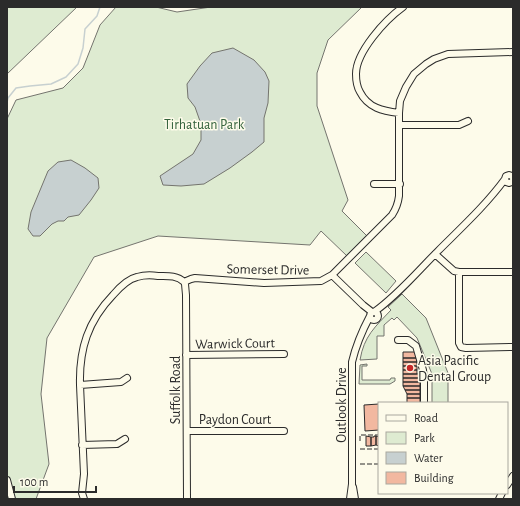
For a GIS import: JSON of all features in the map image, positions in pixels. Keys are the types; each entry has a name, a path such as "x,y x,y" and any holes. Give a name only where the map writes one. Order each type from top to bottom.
{"street":[{"path":"399,113 384,111 368,103 361,95 358,88 356,74 358,64 365,48 383,25 403,7"},
{"name":"Somerset Drive","path":"84,499 82,493 84,474 79,374 81,356 94,318 116,291 133,278 146,275 175,277 182,279 184,282 195,278 264,283 315,282 321,281 332,275 396,209 400,196 400,101 414,74 434,59 448,54 513,52"},
{"path":"399,125 459,125 468,121"},
{"name":"Outlook Drive","path":"350,499 352,484 352,362 363,328 373,315 386,304 495,193 511,180"},
{"path":"374,184 400,184"},
{"path":"435,254 454,271 513,272"},
{"path":"459,272 459,343 461,347 513,347"},
{"path":"332,275 373,315"},
{"name":"Suffolk Road","path":"184,282 186,295 187,499"},
{"path":"398,340 408,340 416,346 423,370 424,402"},
{"name":"Warwick Court","path":"186,355 284,354"},
{"path":"80,384 121,382 128,378"},
{"name":"Paydon Court","path":"187,431 284,430"},
{"path":"82,446 116,444 125,439"},
{"path":"7,480 12,499"},
{"name":"Outlook Drive","path":"352,484 355,499"},
{"path":"350,499 355,499"}],"green space":[{"path":"7,7 77,7 7,74"},
{"name":"Tirhatuan Park","path":"116,7 156,7 177,12 211,7 362,7 328,40 317,73 317,106 348,200 342,211 367,236 347,256 321,231 310,245 158,236 94,257 47,338 41,394 49,464 36,499 7,499 7,119 16,100 63,88 83,68 100,25"},
{"path":"366,252 396,281 386,293 355,263"},
{"path":"402,294 426,318 448,373 448,402 432,402 432,374 417,338 397,317 394,320 392,318 384,325 384,336 377,336 377,359 360,360 367,338 391,310 388,307"},
{"path":"367,364 367,366 362,366 362,380 390,380 391,378 395,378 395,381 390,384 359,384 360,365"}],"water":[{"path":"233,48 254,60 265,72 269,81 268,103 264,118 264,142 230,168 204,184 181,186 163,185 160,176 193,154 201,140 201,124 195,107 188,98 187,84 212,53"},
{"path":"71,160 98,178 99,188 79,215 68,217 64,221 58,221 52,224 40,236 33,236 28,229 31,212 48,171 58,162"}],"building":[{"path":"403,352 415,352 417,358 403,358"},
{"path":"403,358 417,358 417,362 403,362"},
{"path":"403,362 417,362 417,366 403,366"},
{"name":"Asia Pacific Dental Group","path":"403,366 417,366 417,370 403,370"},
{"path":"403,370 417,370 417,374 403,374"},
{"path":"403,374 420,374 420,378 403,378"},
{"path":"403,378 420,378 420,382 403,382"},
{"path":"403,382 420,382 420,386 403,386"},
{"path":"403,386 420,386 420,390 405,390"},
{"path":"405,390 420,390 420,394 407,394"},
{"path":"407,394 420,394 420,398 407,398"},
{"path":"407,398 420,398 420,402 407,402"},
{"path":"378,404 378,430 365,431 364,405"},
{"path":"366,436 371,437 371,446 366,446"},
{"path":"376,436 376,445 371,446 371,437"},
{"path":"376,436 378,437 378,446 376,445"}],"waterway":[{"path":"7,102 8,98 16,88 51,84 66,77 78,64 83,48 85,29 97,16 100,7"}],"fence":[{"path":"360,441 360,435 378,435"},
{"path":"360,449 378,449"},
{"path":"360,464 378,464"}],"place":[{"name":"Asia Pacific Dental Group","path":"410,368"}]}
